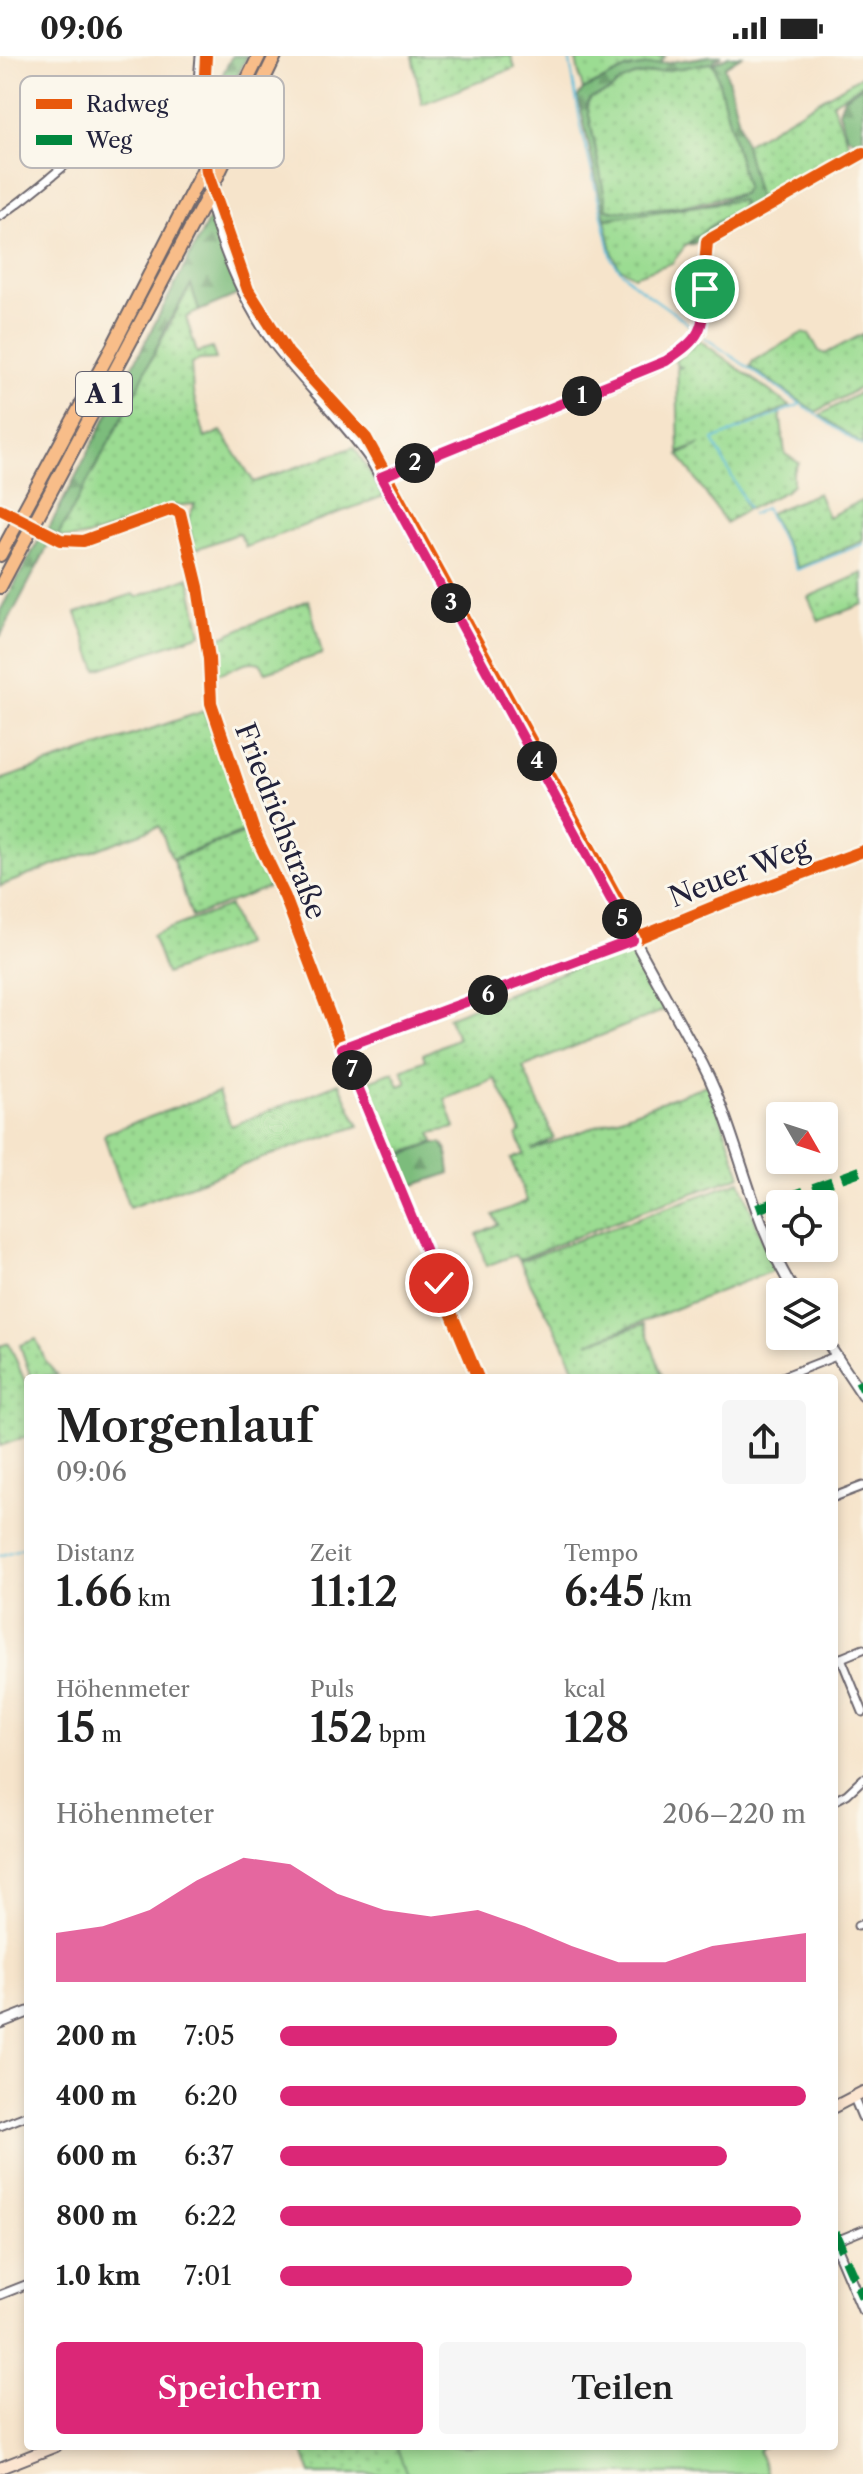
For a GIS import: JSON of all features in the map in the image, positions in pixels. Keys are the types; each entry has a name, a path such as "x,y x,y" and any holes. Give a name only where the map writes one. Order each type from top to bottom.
{"highway":[{"name":"A 1","path":"249,76 259,56"},
{"name":"A 1","path":"265,76 275,56"},
{"name":"A 1","path":"0,555 113,346 204,168"},
{"name":"A 1","path":"0,587 221,168"}],"main road":[{"path":"838,2105 858,2095"},
{"path":"0,2468 46,2450"}],"street":[{"path":"200,76 201,56"},
{"path":"381,477 652,368 683,350 697,336 703,322 707,241 863,153"},
{"path":"0,216 62,168"},
{"path":"204,168 210,198 247,303 287,360 358,441 381,477 633,940 645,968 714,1087 777,1262 787,1278"},
{"name":"Friedrichstraße","path":"180,513 200,601 209,659 211,703 255,834 285,897 342,1048 476,1374"},
{"name":"Neuer Weg","path":"342,1048 863,851"},
{"path":"832,1350 863,1396"},
{"path":"798,1374 836,1356"},
{"path":"838,1495 863,1486"},
{"path":"863,1649 838,1659 863,1712"},
{"path":"838,1799 863,1779"},
{"path":"0,2023 24,2014"},
{"path":"858,2095 862,2117"},
{"path":"0,2126 24,2117"},
{"path":"838,2240 863,2230"},
{"path":"838,2251 863,2310"},
{"path":"0,2295 24,2286"}],"green space":[{"path":"232,56 247,56 237,76 222,76"},
{"path":"412,56 511,56 515,68 422,104"},
{"path":"575,56 665,56 659,64 628,68 583,90"},
{"path":"722,56 714,63 729,56 742,56 725,67 759,200 852,150 854,140 847,136 839,111 844,98 863,85 863,152 693,244 686,245 740,208 743,204 741,200 605,219 578,97 583,90 628,68","holes":["711,63 715,67 746,187 743,193 698,205 617,211 607,209 587,104 591,98 610,91 634,76"]},
{"path":"711,62 715,66 746,187 743,193 681,206 617,211 607,209 587,104 591,98 610,91 634,76"},
{"path":"863,75 863,84 832,103 851,149 759,200 744,145"},
{"path":"741,200 743,204 740,208 697,236 672,263 634,276 619,267 605,219"},
{"path":"211,215 239,294 199,311 191,285 168,323 132,400 58,536 48,530"},
{"path":"191,284 199,311 186,317 197,353 212,348 216,359 191,364 193,393 205,438 221,431 254,482 354,447 384,496 246,547 239,533 194,550 188,519 195,504 169,507 83,537 58,536"},
{"path":"802,333 810,335 819,351 825,354 863,334 863,386 816,412 750,367 753,361"},
{"path":"699,340 790,406 737,429 780,412 785,454 799,463 793,473 793,484 786,491 749,509 743,499 747,509 726,523 679,455 701,444 679,453 677,368 683,367 677,366 675,361"},
{"path":"863,391 863,445 820,415"},
{"path":"818,493 828,517 863,500 863,541 798,568 769,513"},
{"path":"44,539 48,546 0,637 0,611 39,540"},
{"path":"863,573 863,604 819,621 808,597"},
{"path":"189,577 201,634 97,670 76,613 133,594 137,597"},
{"path":"309,600 322,654 266,672 260,663 254,662 214,674 213,643 216,639"},
{"path":"204,711 246,819 243,832 172,859 159,826 0,886 0,780"},
{"path":"245,833 269,887 192,917 173,860"},
{"path":"229,906 244,944 166,974 152,935"},
{"path":"620,950 630,953 665,1010 523,1067 554,1138 532,1150 709,1084 741,1176 518,1260 515,1255 486,1266 477,1234 498,1224 493,1215 527,1201 511,1159 524,1154 517,1135 521,1132 495,1079 445,1099 455,1128 431,1133 434,1142 394,1156 360,1080 366,1078 369,1081 393,1072 399,1086 407,1083 402,1070 425,1060 423,1054 458,1038 448,1017"},
{"path":"339,1083 359,1126 276,1153 129,1208 104,1136 106,1133 218,1092 231,1126"},
{"path":"442,1143 447,1149 450,1173 405,1188 392,1159"},
{"path":"740,1181 766,1249 766,1262 771,1262 774,1270 588,1343 644,1324 662,1374 576,1374 565,1347 520,1261"},
{"path":"36,1339 46,1362 56,1374 30,1374 20,1345"},
{"path":"9,1343 24,1379 24,1437 0,1446 0,1346"},
{"path":"302,2450 440,2450 686,2474 311,2474"},
{"path":"398,2450 759,2450 768,2474 407,2474"}],"waterway":[{"path":"569,56 580,121 612,259 630,280 695,330"},
{"path":"704,337 863,447"},
{"path":"748,508 713,440 799,405"},
{"path":"751,515 765,508 797,570 863,544"},
{"path":"0,1556 24,1547"}],"marked path":[{"path":"757,1209 863,1170"},
{"path":"857,1387 863,1384"},
{"path":"838,2241 863,2298"}],"cycle path":[{"path":"205,76 206,56"},
{"path":"387,475 652,368 683,350 700,331 707,241 863,153"},
{"path":"207,168 248,290 288,353 366,438 639,938"},
{"path":"0,509 61,540 83,541 172,509 180,513 198,587 209,659 211,703 255,834 285,897 342,1048 476,1374"},
{"path":"342,1048 863,851"}],"route":[{"path":"439,1283 342,1048 633,940 381,477 666,361 683,350 700,331 705,289"}]}
